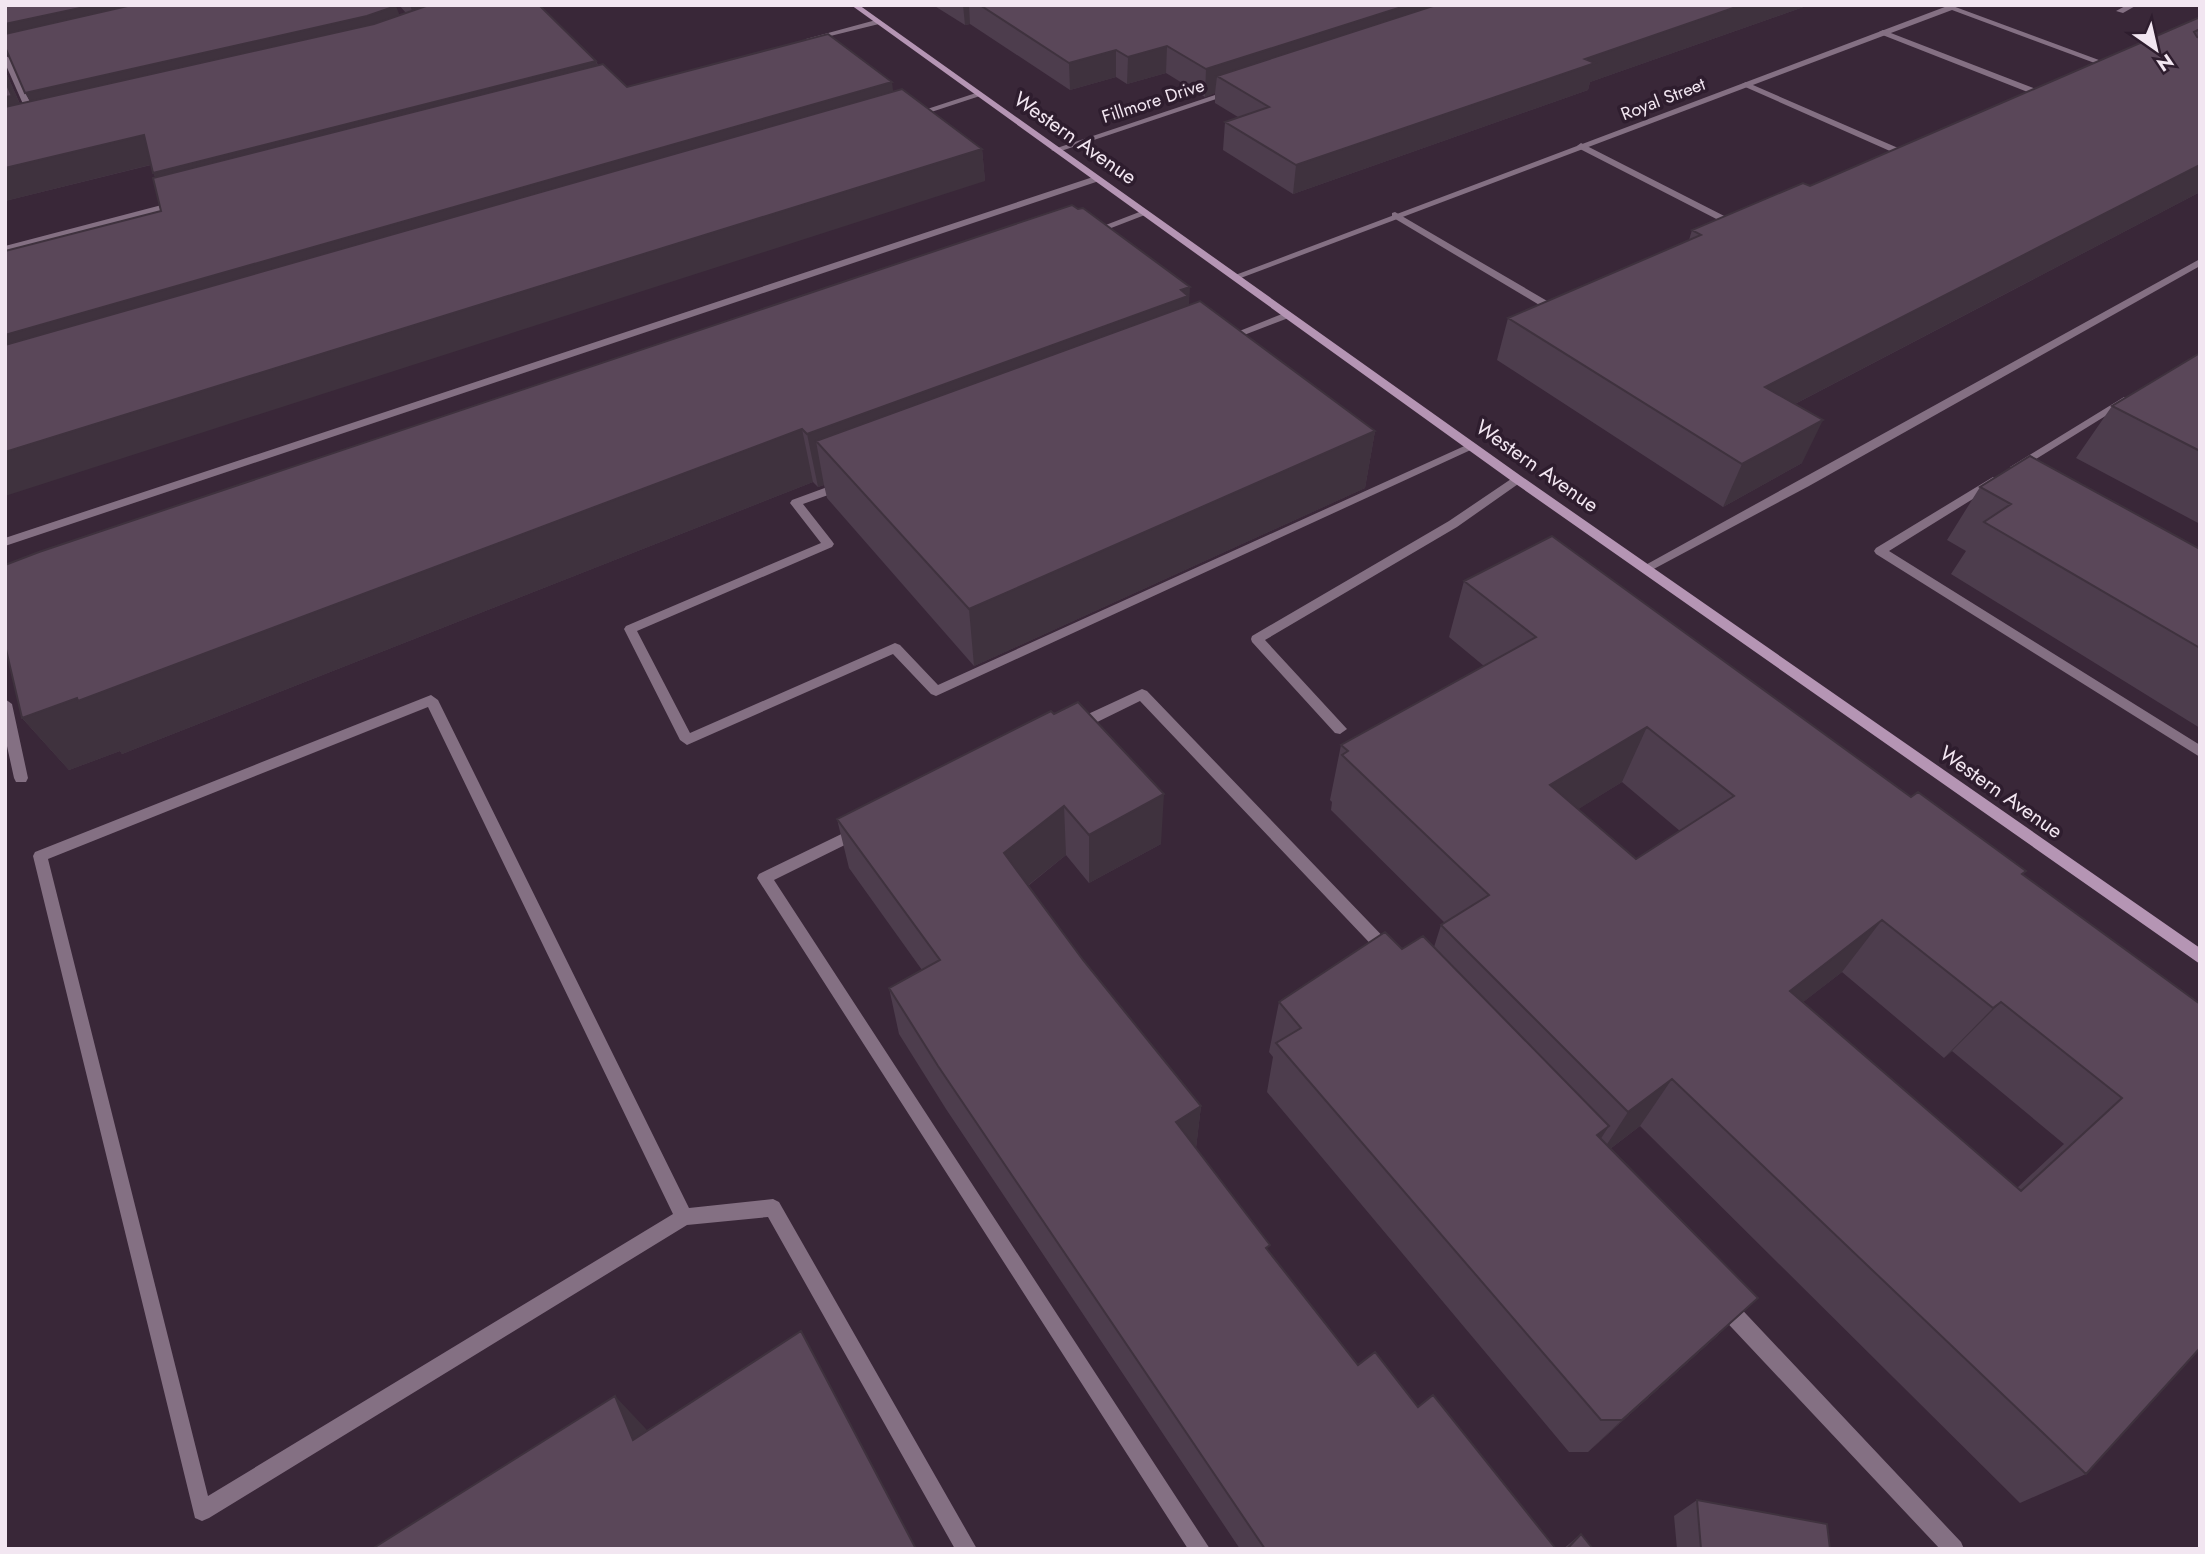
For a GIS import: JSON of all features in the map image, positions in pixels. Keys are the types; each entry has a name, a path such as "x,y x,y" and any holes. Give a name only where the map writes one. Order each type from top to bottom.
{"main road":[{"name":"Western Avenue","path":"854,5 1517,479 2200,957"}],"street":[{"path":"2120,11 2134,5"},
{"name":"Royal Street","path":"1235,277 1952,7 2103,63"},
{"path":"796,43 876,22"},
{"path":"1882,32 2041,94"},
{"path":"20,55 6,58 36,125"},
{"path":"1746,85 1902,153"},
{"name":"Fillmore Drive","path":"1055,150 1239,90"},
{"path":"900,119 979,95"},
{"path":"26,128 49,122"},
{"path":"1581,146 1735,225"},
{"path":"5,542 1096,179"},
{"path":"5,249 193,200"},
{"path":"1073,239 1145,213"},
{"path":"1395,215 1550,307"},
{"path":"1646,568 1805,484 2200,262"},
{"path":"1210,345 1287,315"},
{"path":"2140,391 1880,551 2200,752"},
{"path":"848,483 796,503 828,544 630,629 687,740 895,648 936,691 1471,446"},
{"path":"1340,729 1257,639 1453,524 1517,479"},
{"path":"1057,736 1142,694 1402,967"},
{"path":"684,1217 431,700 40,856 202,1511 684,1217 773,1208 967,1549"},
{"path":"5,704 22,778"},
{"path":"873,825 764,878 1199,1549"},
{"path":"1711,1292 1954,1549"}],"building":[{"path":"5,5 94,5 5,24"},
{"path":"132,5 396,6 367,16 25,93 5,47 5,34"},
{"path":"429,5 539,5 596,61 153,173 144,135 5,168 5,107 374,24"},
{"path":"980,5 1408,5 1206,69 1167,46 1128,57 1116,50 1069,63"},
{"path":"1436,5 1742,5 1585,59 1595,63 1296,165 1225,122 1269,107 1217,76"},
{"path":"2200,17 2200,29 2194,32 2200,38 2200,165 1765,387 1823,420 1742,464 1508,318 1701,235 1692,230 1803,183 1810,186"},
{"path":"828,34 892,82 5,335 5,251 161,211 153,178 603,64 627,87"},
{"path":"5,80 12,96 5,97"},
{"path":"902,89 982,149 5,452 5,345"},
{"path":"1072,205 1078,209 1083,208 1190,287 1181,290 1188,296 807,434 802,429 78,701 77,698 22,718 5,645 5,565"},
{"path":"1200,301 1375,431 969,609 816,441"},
{"path":"2200,353 2200,451 2112,406"},
{"path":"2030,456 2200,549 2200,648 1984,522 2011,504 1980,487"},
{"path":"1552,536 1911,797 1918,792 2026,871 2022,874 2200,1004 2200,1348 2086,1474 1672,1079 1628,1112 1441,925 1489,895 1342,755 1348,751 1341,745 1536,637 1464,581","holes":["1647,727 1734,796 1636,859 1550,785","1882,920 1993,1008 2001,1002 2122,1098 2021,1191 1790,991"]},
{"path":"1078,702 1164,794 1089,835 1064,806 1004,853 1083,960 1201,1106 1176,1122 1270,1245 1266,1248 1358,1365 1375,1352 1418,1407 1433,1395 1556,1549 1265,1549 938,1066 889,988 940,960 837,819 1051,711 1054,714"},
{"path":"1385,932 1402,949 1423,936 1609,1126 1597,1135 1758,1298 1622,1420 1601,1420 1276,1043 1301,1028 1279,1002"},
{"path":"801,1331 916,1549 372,1549 615,1396 633,1440"},
{"path":"1697,1500 1827,1524 1830,1549 1701,1549"},
{"path":"1581,1534 1593,1549 1567,1549"}]}
